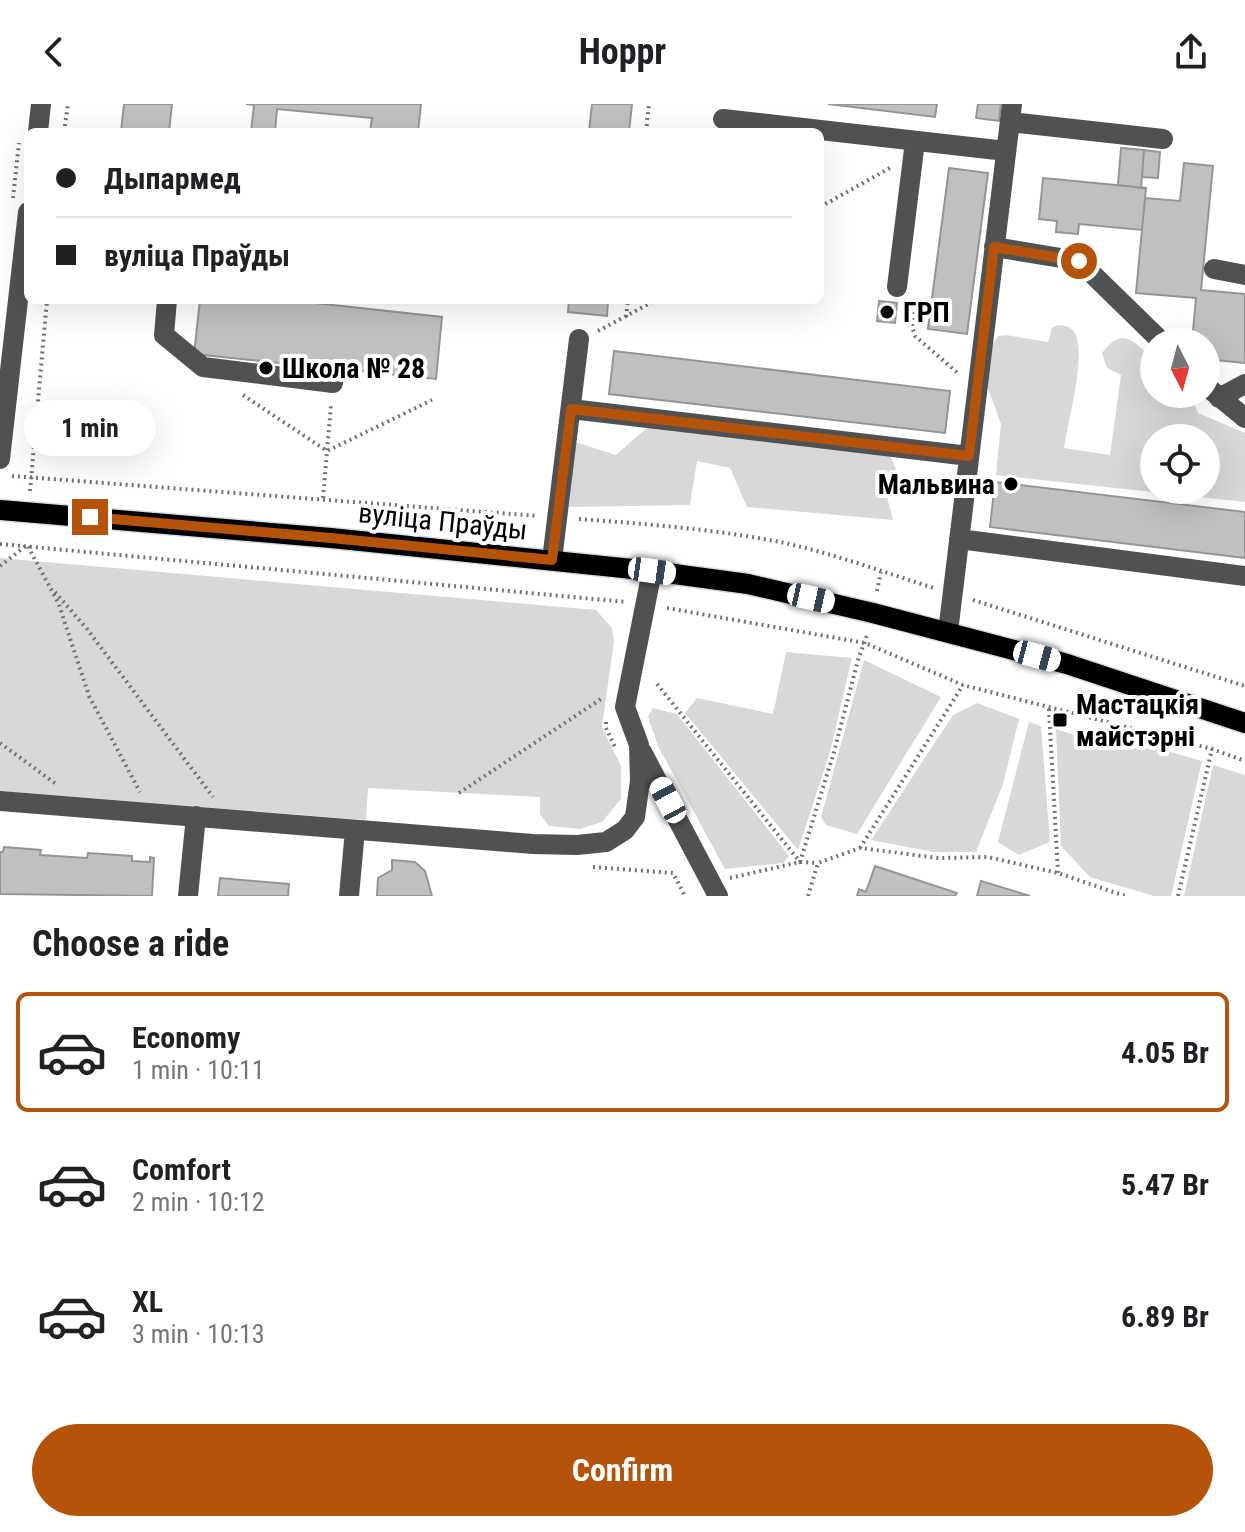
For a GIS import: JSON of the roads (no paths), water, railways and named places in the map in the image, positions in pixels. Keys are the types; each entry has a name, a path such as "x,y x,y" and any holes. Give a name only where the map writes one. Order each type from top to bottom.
{"main road":[{"name":"вуліца Праўды","path":"0,510 331,538 748,584 1067,664 1245,723"}],"street":[{"path":"38,128 41,104"},
{"path":"948,632 1011,113 1163,139"},
{"path":"723,119 782,128"},
{"path":"824,134 914,148 1006,151"},
{"path":"906,291 914,148"},
{"path":"994,247 1079,261 1148,328"},
{"path":"0,459 24,252"},
{"path":"1214,269 1245,275"},
{"path":"167,304 164,335 203,367 333,383"},
{"path":"552,560 579,339"},
{"path":"1220,390 1245,384"},
{"path":"1220,398 1245,418"},
{"path":"571,409 969,456"},
{"path":"959,539 1245,576"},
{"path":"652,571 625,707 639,745 715,889"},
{"path":"0,801 577,845 606,842 625,830 635,817 640,781 639,745"},
{"path":"188,896 196,816"},
{"path":"349,896 355,830"}],"place":[{"name":"ГРП","path":"887,312"},
{"name":"Школа № 28","path":"266,368"},
{"name":"Мальвина","path":"1011,484"},
{"name":"Мастацкія майстэрні","path":"1060,720"}]}
